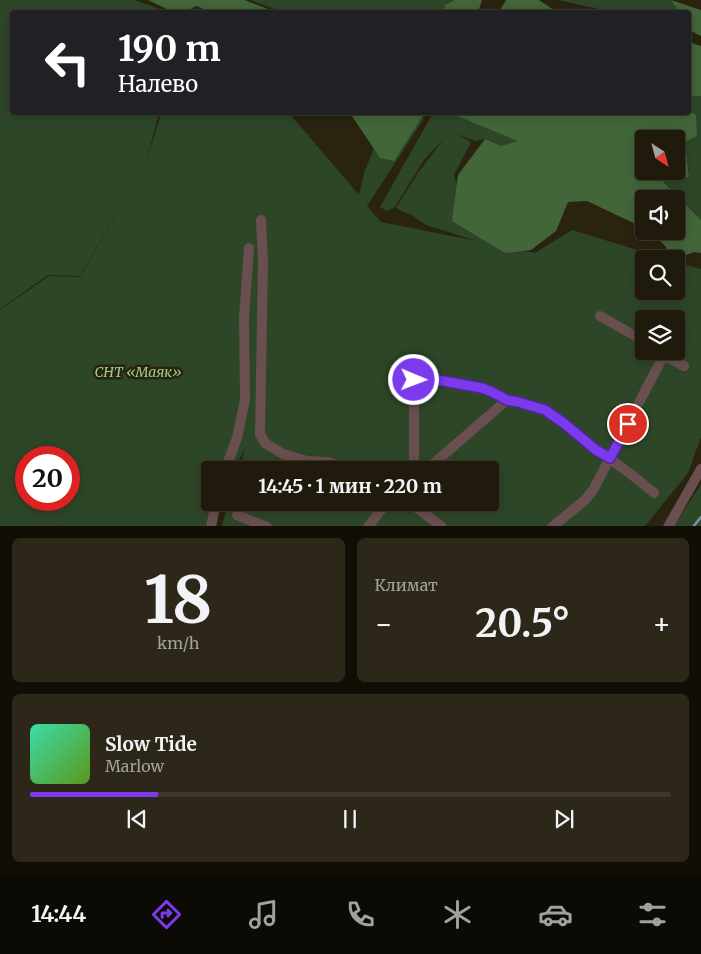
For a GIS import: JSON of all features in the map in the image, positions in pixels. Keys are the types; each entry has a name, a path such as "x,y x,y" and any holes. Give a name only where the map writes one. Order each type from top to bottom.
{"street":[{"path":"260,220 263,261 260,434 265,443 283,454 307,461"},
{"path":"228,461 237,438 246,400 244,318 249,248"},
{"path":"600,316 635,336"},
{"path":"552,526 590,495 659,360"},
{"path":"674,360 684,366"},
{"path":"414,461 414,380 421,377 482,388 507,400 545,410 654,493"},
{"path":"437,461 507,400"},
{"path":"668,526 701,469"},
{"path":"211,526 214,511"},
{"path":"368,526 380,511"},
{"path":"421,511 442,526"},
{"path":"237,515 267,526"}],"green space":[{"path":"0,0 135,0 162,10 10,10 10,115 158,115 146,163 80,276 48,275 0,309"},
{"path":"148,0 245,0 270,10 206,10 196,6 189,10 169,10"},
{"path":"250,0 454,0 445,5 443,10 278,10"},
{"path":"454,0 482,0 479,10 443,10 445,5"},
{"path":"506,0 539,0 554,10 500,10"},
{"path":"558,0 671,0 678,10 603,10"},
{"path":"671,0 701,10 701,36 691,30 691,10 678,10"},
{"path":"691,43 701,46 701,96 691,97"},
{"path":"701,96 701,220 685,203 685,190 672,190 663,180 685,180 685,176 689,176 685,142 696,116 691,112 691,97"},
{"path":"691,112 696,115 697,136 685,142 685,130 635,130 635,180 662,180 672,190 635,190 635,224 587,201 568,202 556,231 531,250 505,253 452,221 458,175 485,139 501,146 518,141 455,115 691,115"},
{"name":"СНТ «Маяк»","path":"160,115 291,115 359,195 364,173 387,115 424,115 423,120 367,206 381,222 477,241 426,225 396,208 418,173 445,137 424,160 394,208 387,211 380,207 432,115 455,115 519,141 501,146 485,139 476,141 456,134 471,142 454,175 462,201 491,244 535,253 572,230 638,250 635,250 635,300 685,300 685,265 701,269 701,437 688,473 645,526 222,526 226,511 499,511 499,461 242,461 245,449 239,461 201,461 201,511 214,511 206,526 0,526 0,310 49,276 80,277 146,163"},
{"path":"351,115 422,115 394,161 380,158"},
{"path":"685,142 689,177 685,177"},
{"path":"685,204 701,220 701,253 694,252 685,255 685,250 666,250 659,240 685,240"},
{"path":"701,484 701,526 674,526"}],"waterway":[{"path":"694,526 701,517"}],"route":[{"path":"414,380 421,377 482,388 507,400 545,410 596,450 610,458 628,424"}]}
